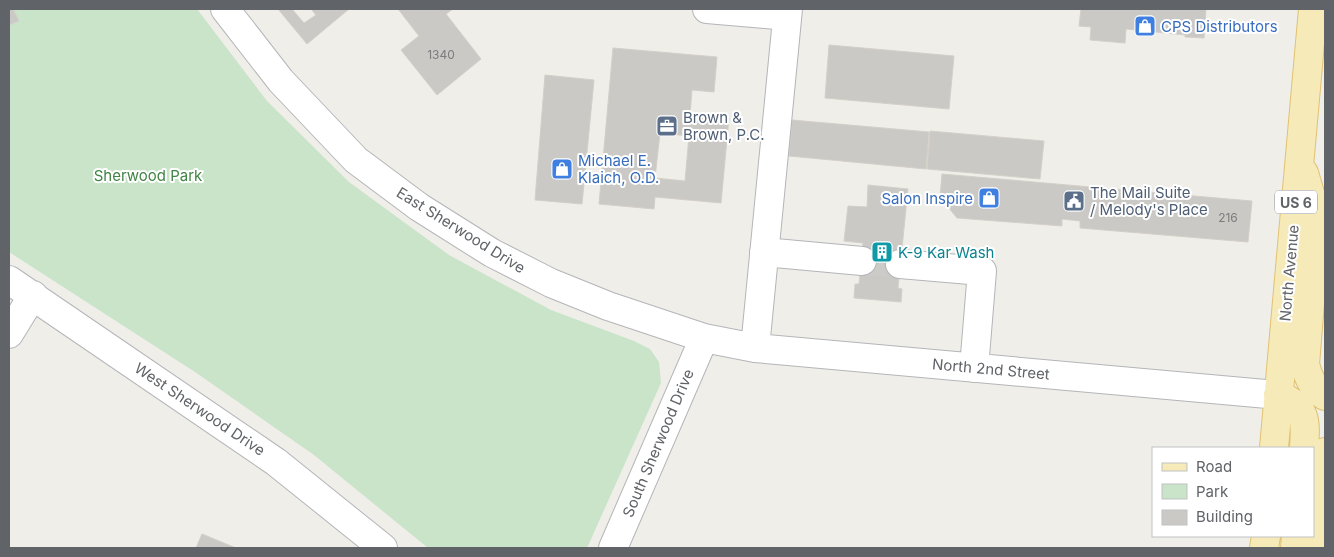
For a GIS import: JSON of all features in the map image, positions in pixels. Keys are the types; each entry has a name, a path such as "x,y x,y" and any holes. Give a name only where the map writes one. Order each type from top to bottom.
{"main road":[{"name":"North Avenue","path":"1274,447 1313,9"},
{"path":"1300,157 1317,217 1305,364 1307,376 1313,386 1325,396"},
{"path":"1278,394 1289,398 1298,406 1303,415 1306,425 1304,447"},
{"path":"1317,548 1325,452"}],"street":[{"name":"East Sherwood Drive","path":"225,9 280,81 356,160 419,207 492,253 551,283 608,306 704,338"},
{"path":"707,9 787,12 755,348"},
{"path":"764,252 862,261"},
{"path":"900,264 982,271 974,368"},
{"name":"West Sherwood Drive","path":"9,280 276,462 383,548"},
{"path":"9,334 33,295"},
{"name":"North 2nd Street","path":"704,338 755,348 1278,394"},
{"name":"South Sherwood Drive","path":"613,548 704,338"}],"green space":[{"name":"Sherwood Park","path":"9,9 197,9 267,101 349,182 449,255 551,310 634,341 650,349 659,362 661,383 587,548 428,548 314,455 195,372 9,252"}],"building":[{"path":"9,9 13,9 19,21 9,25"},
{"path":"278,9 292,9 304,23 316,15 311,9 349,9 307,44"},
{"path":"398,9 453,9 446,14 481,59 437,95 401,50 419,36"},
{"name":"CPS Distributors","path":"1081,9 1206,9 1204,38 1126,29 1125,43 1090,40 1091,27 1079,26"},
{"path":"829,45 954,56 949,109 825,98"},
{"name":"Brown & Brown, P.C.","path":"613,48 717,57 714,92 692,90 690,115 729,118 721,203 655,197 654,209 599,204","holes":["660,133 689,136 685,181 655,178"]},
{"path":"545,75 594,80 582,204 535,200"},
{"path":"792,120 929,132 926,169 789,156"},
{"path":"930,131 1044,141 1040,179 927,169"},
{"path":"942,174 1252,201 1248,242 1080,228 1080,221 1062,219 1062,226 957,218 940,197"},
{"name":"K-9 Kar Wash","path":"868,185 908,189 898,288 902,289 901,302 854,298 855,284 859,284 863,243 844,241 848,206 867,207"},
{"path":"202,534 236,548 196,548"}],"tunnel":[{"path":"862,261 900,264"}],"place":[{"name":"CPS Distributors","path":"1145,26"},
{"name":"Brown & Brown, P.C.","path":"667,126"},
{"name":"Michael E. Klaich, O.D.","path":"562,169"},
{"name":"Salon Inspire","path":"989,198"},
{"name":"The Mail Suite / Melody's Place","path":"1074,201"},
{"name":"K-9 Kar Wash","path":"882,252"}]}
